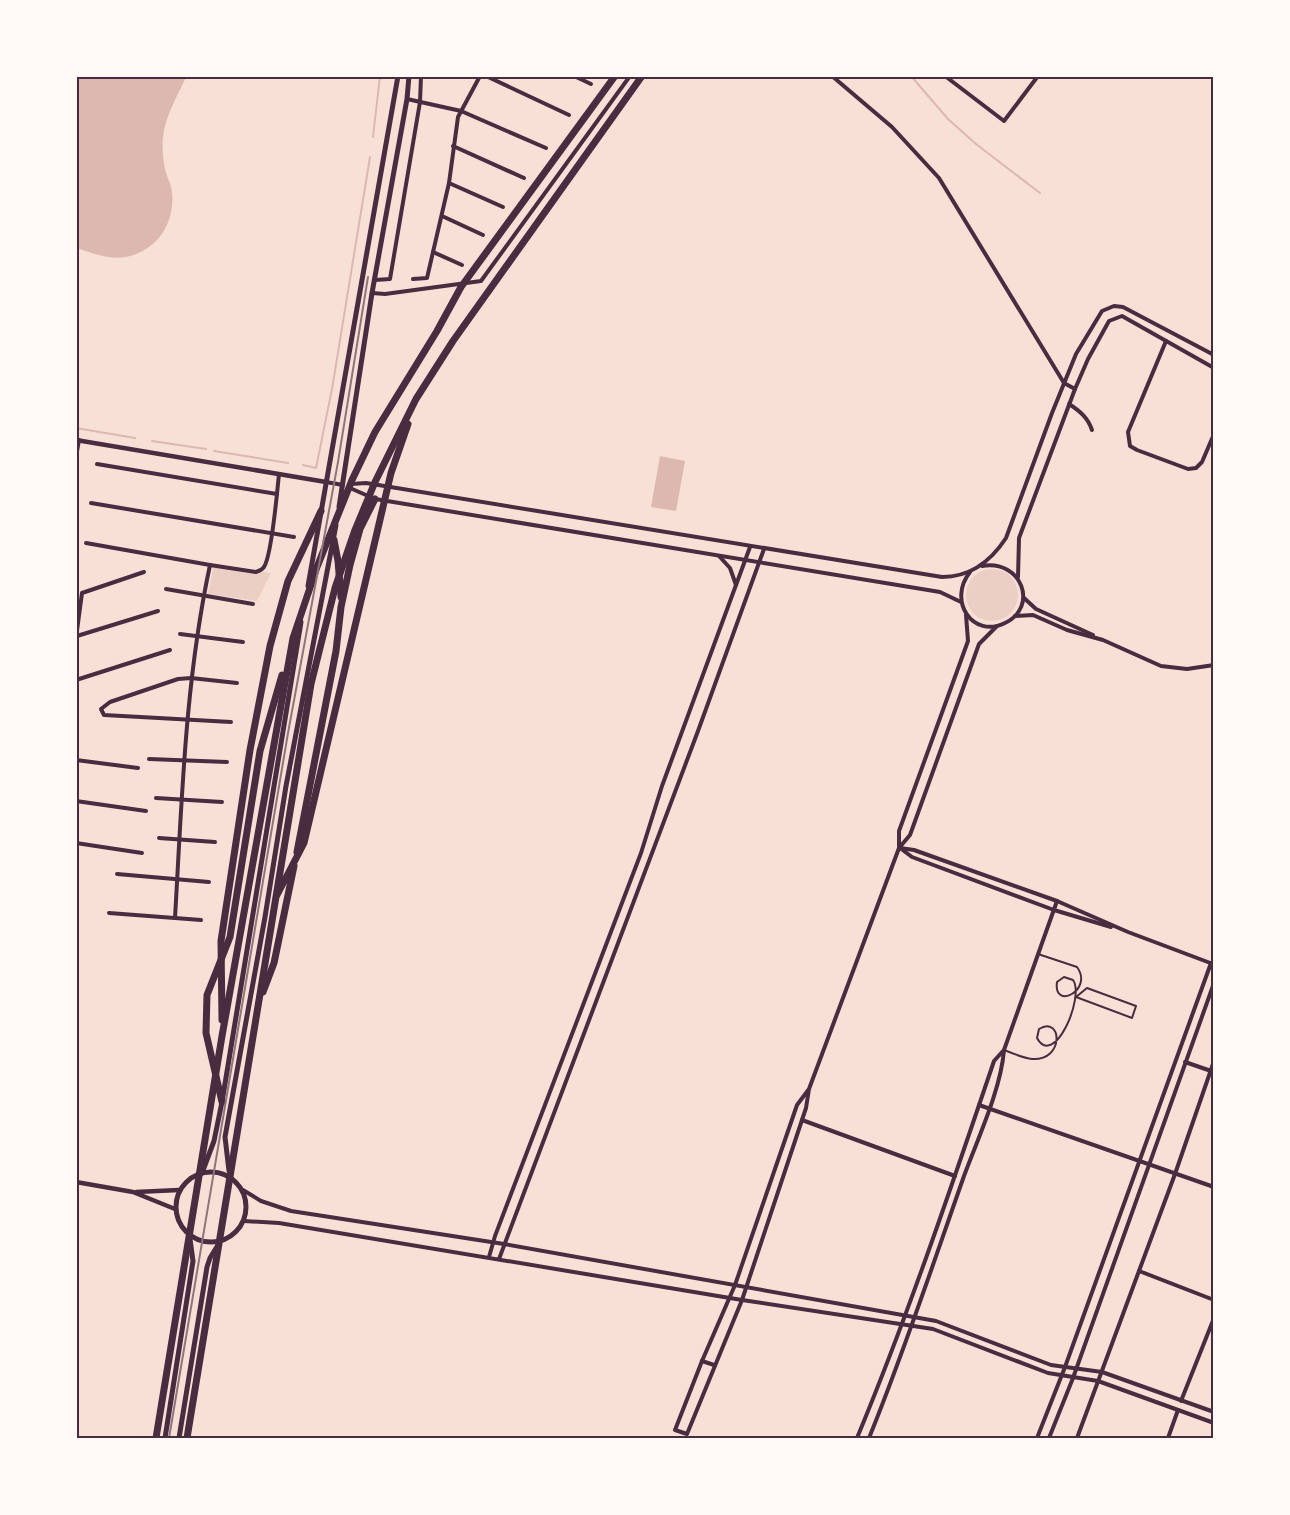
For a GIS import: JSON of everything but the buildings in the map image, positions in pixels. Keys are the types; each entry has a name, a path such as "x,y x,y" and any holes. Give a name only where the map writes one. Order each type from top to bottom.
{"highway":[{"path":"222,1102 206,1033 207,995 230,937 260,751 293,638 317,567 352,480 375,432 437,331 461,287 615,76"},
{"path":"187,1438 311,684 335,588 375,482 416,399 453,341 642,76"},
{"path":"265,917 304,843 391,473 416,399"},
{"path":"258,1002 274,963 285,915 350,566 360,529 375,499"},
{"path":"222,1036 221,941 250,750 270,646 288,581 321,512"},
{"path":"334,540 341,607"},
{"path":"156,1438 222,1036 293,638"}],"main road":[{"path":"202,1173 214,1141 222,1102 279,749 398,76"},
{"path":"230,1177 225,1137 286,786 334,540 372,293 407,99 409,76"},
{"path":"216,1172 230,1177 243,1190 246,1200 244,1221 235,1234 221,1241 210,1243 200,1241 190,1236 177,1219 179,1190 189,1179 202,1173 216,1172"},
{"path":"165,1438 193,1261 190,1236"},
{"path":"179,1438 207,1267 213,1251 221,1241"}],"street":[{"path":"375,280 390,279 420,102 421,76"},
{"path":"413,279 427,278 449,183 458,117 480,76"},
{"path":"486,76 569,115"},
{"path":"574,76 591,84"},
{"path":"372,293 385,294 480,281 630,76"},
{"path":"832,76 892,127 939,178 1064,383 1075,389"},
{"path":"945,76 1004,121 1038,76"},
{"path":"407,99 461,111 546,148"},
{"path":"453,146 524,178"},
{"path":"449,183 503,207"},
{"path":"442,216 483,235"},
{"path":"433,252 462,265"},
{"path":"342,485 366,483 750,547 953,577 980,566 998,551 1006,538 1076,354 1102,311 1114,306 1123,307 1214,356"},
{"path":"1114,306 1115,317"},
{"path":"966,615 986,626 997,626 1007,623 1021,607 1023,597 1018,577 1019,538 1075,389 1109,321 1122,316 1214,368"},
{"path":"1166,341 1128,432 1131,446 1188,469 1196,468 1202,462 1214,434"},
{"path":"1069,404 1090,422 1092,430"},
{"path":"76,457 78,440 342,485 375,499 940,592 960,602"},
{"path":"97,464 276,494"},
{"path":"86,543 210,565 256,572 262,570 272,532 279,474"},
{"path":"91,503 294,537"},
{"path":"489,1257 492,1243 641,853 662,786 750,547"},
{"path":"499,1259 764,549"},
{"path":"719,555 730,568 736,587"},
{"path":"175,918 180,800 190,678 210,565"},
{"path":"980,566 1001,565 1018,577"},
{"path":"144,572 82,593 77,637 158,611"},
{"path":"899,848 899,831 968,641 966,615 960,602 960,591 963,581 970,572"},
{"path":"166,590 253,604"},
{"path":"1023,597 1036,609 1161,666 1175,669 1203,668 1214,665"},
{"path":"1015,616 1033,615 1068,630 1103,640"},
{"path":"809,1089 792,1116 735,1285 675,1430 687,1434 747,1288 806,1108 809,1089 899,848 910,835 979,644 997,626"},
{"path":"180,634 243,642"},
{"path":"76,680 170,650"},
{"path":"231,722 104,715 101,710 110,702 178,679 190,678 237,683"},
{"path":"149,759 228,762"},
{"path":"76,760 138,768"},
{"path":"156,798 222,802"},
{"path":"76,801 146,812"},
{"path":"159,838 215,842"},
{"path":"76,843 142,853"},
{"path":"899,848 914,850 1057,901 1128,932 1212,963 1065,1368 1037,1438"},
{"path":"899,848 912,857 1053,910 1128,932"},
{"path":"117,874 209,882"},
{"path":"870,1436 916,1317 989,1108 1003,1065 1004,1050 1057,901"},
{"path":"109,913 201,920"},
{"path":"1049,1438 1214,983"},
{"path":"857,1438 888,1363 994,1061 1004,1050"},
{"path":"1077,1438 1175,1174 1214,1061"},
{"path":"1185,1062 1212,1072"},
{"path":"979,1105 1214,1187"},
{"path":"802,1120 955,1176"},
{"path":"76,1182 133,1192 176,1209"},
{"path":"769,1188 779,1191"},
{"path":"133,1192 179,1190"},
{"path":"243,1190 261,1201 291,1211 504,1245 936,1321 1051,1365 1102,1372 1214,1412"},
{"path":"244,1221 279,1223 742,1300 933,1329 1062,1376 1098,1381 1214,1423"},
{"path":"1113,1234 1122,1238"},
{"path":"1139,1271 1214,1300"},
{"path":"1181,1401 1214,1318"},
{"path":"702,1361 714,1365"},
{"path":"888,1363 897,1365"},
{"path":"1168,1438 1178,1410"},
{"path":"863,1424 870,1436"}],"lane":[{"path":"1004,1050 1030,1059 1049,1055 1055,1048 1057,1037 1056,1031 1048,1026 1042,1027 1038,1032 1037,1038 1043,1045 1049,1046 1054,1042 1059,1038 1063,1034 1076,997 1076,988 1076,985 1073,980 1064,977 1057,982 1058,992 1062,996 1071,996 1074,994 1079,989 1080,970 1038,954"},
{"path":"1087,988 1136,1006 1132,1018 1076,997 1087,988"},
{"path":"792,1116 802,1120"}],"shaded area":[{"path":"76,77 186,77 169,114 163,137 164,165 172,192 171,214 162,234 155,242 126,257 107,257 77,248"},
{"path":"660,456 685,461 676,511 651,507"},
{"path":"214,564 271,573 257,601 208,594"},
{"path":"992,569 1002,571 1010,577 1016,585 1018,595 1016,605 1010,613 1002,619 992,621 982,619 974,613 968,605 966,595 968,585 974,577 982,571"}],"waterway":[{"path":"373,137 380,76"},
{"path":"911,76 948,119 976,144 1040,193"},
{"path":"303,465 316,468 332,389 370,157"},
{"path":"76,428 135,438"},
{"path":"152,441 206,449"},
{"path":"214,451 288,463"}],"railway":[{"path":"169,1438 288,733 338,462 368,277"}]}
